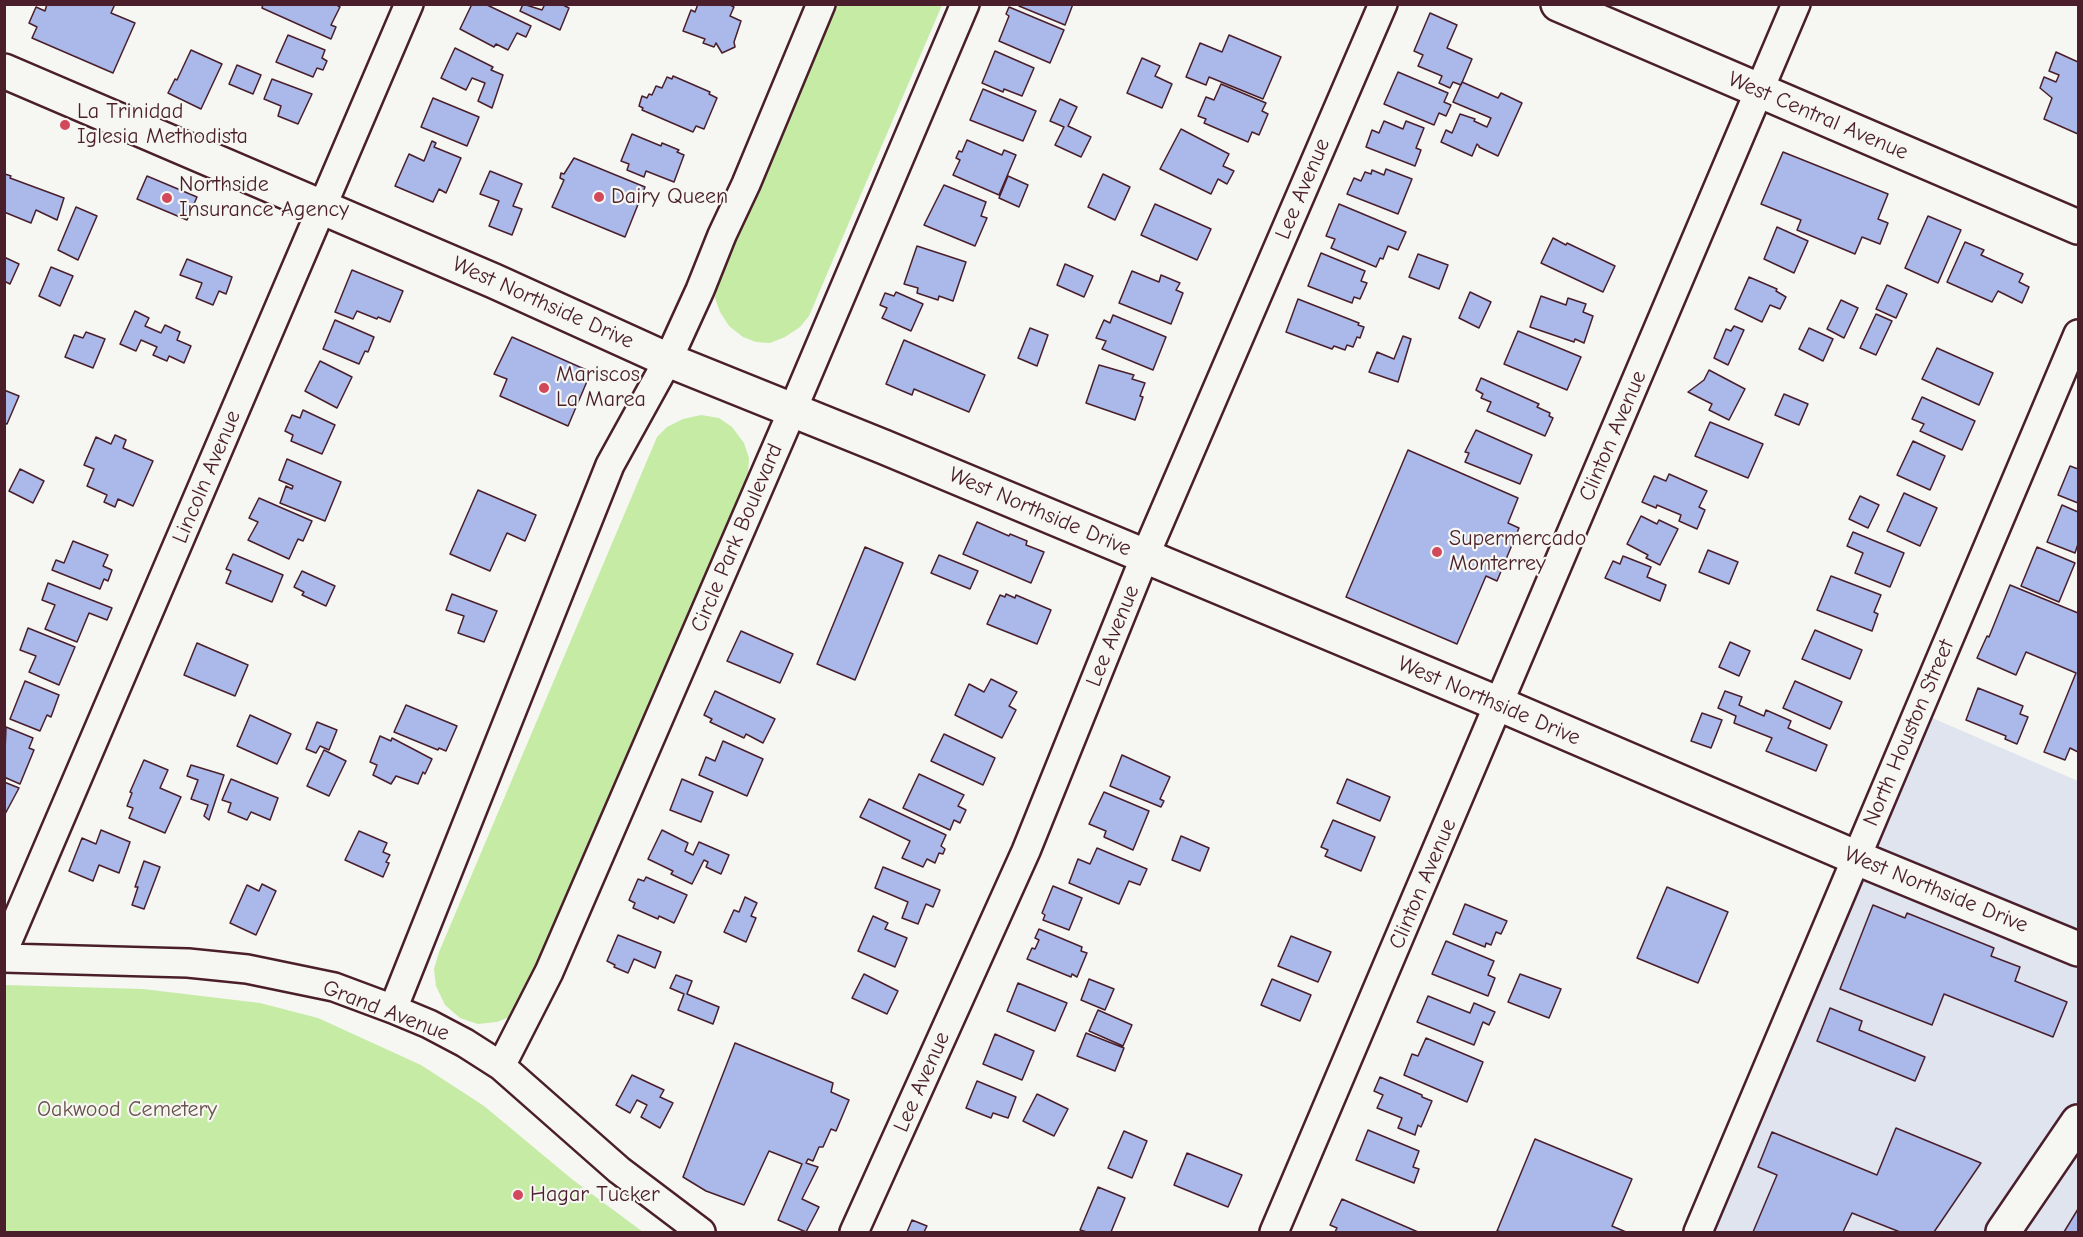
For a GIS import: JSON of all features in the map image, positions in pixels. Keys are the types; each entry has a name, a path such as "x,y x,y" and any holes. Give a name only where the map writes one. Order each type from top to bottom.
{"main road":[{"name":"West Central Avenue","path":"1558,4 2079,227"},
{"name":"West Northside Drive","path":"4,71 322,206 668,360 793,409 1499,704 1857,858 2079,949"},
{"path":"2003,1233 2079,1122"}],"street":[{"name":"Lincoln Avenue","path":"4,951 409,4"},
{"path":"393,1009 610,465 668,360 700,291 821,4"},
{"name":"Circle Park Boulevard","path":"501,1066 549,972 793,409 965,4"},
{"name":"Lee Avenue","path":"854,1233 1026,851 1144,556 1383,4"},
{"name":"Clinton Avenue","path":"1274,1233 1796,4"},
{"name":"North Houston Street","path":"1698,1233 2079,334"},
{"name":"Grand Avenue","path":"4,958 188,963 247,969 334,987 393,1009 429,1024 501,1066 619,1170 701,1233"}],"shaded area":[{"path":"1930,717 2078,781 2078,1232 1715,1232"}],"green space":[{"path":"830,5 942,5 809,316 800,327 785,337 770,343 756,342 743,337 729,326 720,312 715,298 717,278"},
{"path":"701,415 719,418 732,427 744,443 749,458 748,475 744,488 531,993 517,1014 497,1022 478,1024 460,1018 445,1005 436,986 434,969 439,952 657,437 667,427 683,419"},
{"name":"Oakwood Cemetery","path":"5,985 143,989 260,1003 318,1018 421,1065 484,1106 573,1180 643,1232 5,1232"}],"building":[{"path":"47,4 115,4 111,13 135,23 113,73 32,38 37,27 29,23 36,7 45,11"},
{"path":"263,4 335,4 340,7 331,25 336,27 331,39 262,8"},
{"path":"472,4 485,4 531,26 526,37 517,33 508,50 496,44 494,47 460,29"},
{"path":"523,4 542,10 545,4 561,4 569,8 560,30 520,11"},
{"path":"698,4 728,4 734,7 730,16 741,21 734,42 735,47 722,53 716,43 714,47 703,43 705,39 683,31 691,10 695,12"},
{"path":"1020,4 1073,4 1065,25 1019,6"},
{"path":"1009,7 1064,30 1050,63 999,41 1009,16 1006,14"},
{"path":"1430,13 1457,25 1447,48 1472,59 1461,85 1453,82 1450,88 1439,83 1442,76 1418,66 1423,55 1414,51"},
{"path":"288,35 325,50 322,58 327,61 323,70 317,68 313,77 276,62"},
{"path":"1229,35 1281,57 1263,99 1209,77 1206,85 1186,77 1200,43 1222,52"},
{"path":"455,48 493,67 491,70 503,75 492,108 478,101 485,83 472,78 466,90 441,78"},
{"path":"191,50 222,64 201,109 168,93 175,79 177,80"},
{"path":"995,51 1034,68 1022,96 1004,89 1003,92 982,83"},
{"path":"2056,52 2078,62 2078,134 2044,119 2052,98 2040,88 2044,77 2056,82 2059,75 2049,71"},
{"path":"1142,58 1160,66 1155,76 1172,84 1162,108 1127,93"},
{"path":"237,65 261,75 253,94 229,84"},
{"path":"1398,72 1448,93 1444,102 1451,105 1446,116 1439,113 1434,125 1384,104"},
{"path":"673,76 710,92 709,94 717,98 704,129 696,126 693,132 642,110 643,108 639,106 642,96 647,98 649,94 652,95 656,86 662,88 667,77 672,79"},
{"path":"272,79 312,94 298,124 278,116 281,106 264,99"},
{"path":"1462,82 1498,98 1501,93 1522,103 1498,156 1477,144 1472,156 1441,142 1446,130 1452,133 1460,114 1475,119 1474,121 1487,127 1491,118 1453,102"},
{"path":"1221,84 1266,103 1262,111 1268,114 1259,135 1252,132 1248,142 1204,123 1206,119 1198,116 1206,97 1214,100"},
{"path":"983,89 1036,111 1023,141 970,120"},
{"path":"433,98 479,117 467,146 421,127"},
{"path":"1060,99 1077,107 1068,126 1091,137 1081,157 1055,145 1064,127 1050,121"},
{"path":"1384,121 1403,129 1406,121 1424,128 1416,148 1421,150 1415,166 1366,147 1372,130 1379,133"},
{"path":"1181,129 1229,154 1223,166 1234,171 1227,184 1218,179 1211,194 1160,169"},
{"path":"632,134 661,146 662,143 679,150 677,152 684,155 674,182 646,171 644,177 627,170 629,164 621,161"},
{"path":"967,140 1002,155 1004,150 1016,155 999,195 953,175 960,160 956,158 959,151 962,152"},
{"path":"432,141 436,143 434,147 461,158 446,193 439,189 433,202 395,186 409,154 424,161"},
{"path":"1783,152 1888,194 1878,219 1888,223 1880,244 1862,237 1855,254 1797,230 1801,220 1761,204"},
{"name":"Dairy Queen","path":"574,158 645,187 625,237 552,207 564,180 560,178 561,173 564,174"},
{"path":"1386,169 1412,179 1398,214 1347,194 1354,178 1361,181 1365,172 1371,174 1372,170 1384,175"},
{"path":"490,171 522,184 513,206 522,209 512,235 489,226 499,201 480,194"},
{"path":"5,174 11,176 10,178 64,198 57,220 36,210 31,223 4,212"},
{"path":"1103,174 1130,187 1115,220 1088,207"},
{"name":"Northside Insurance Agency","path":"147,176 197,197 187,220 137,199"},
{"path":"1008,176 1028,185 1019,207 999,198"},
{"path":"944,185 986,202 981,216 987,218 975,246 924,225"},
{"path":"1155,204 1211,229 1197,260 1141,235"},
{"path":"1339,204 1406,232 1398,250 1388,246 1383,259 1380,258 1376,267 1331,248 1335,239 1326,236"},
{"path":"76,207 97,216 78,260 58,250"},
{"path":"1928,216 1961,230 1938,283 1905,268"},
{"path":"1777,227 1808,241 1794,273 1764,259"},
{"path":"1553,238 1615,266 1603,292 1541,263"},
{"path":"1965,242 1984,250 1981,255 2023,274 2019,282 2029,287 2022,303 1998,291 1992,302 1947,282"},
{"path":"917,246 966,262 953,301 939,296 938,300 917,293 918,288 904,284"},
{"path":"1321,253 1365,271 1361,281 1367,283 1360,299 1354,297 1352,303 1308,286"},
{"path":"1418,254 1448,265 1439,289 1409,277"},
{"path":"4,257 19,264 10,284 4,281"},
{"path":"187,259 232,277 226,294 219,291 213,305 196,298 202,283 180,275"},
{"path":"1065,264 1093,276 1084,297 1057,285"},
{"path":"51,267 73,276 60,306 39,296"},
{"path":"352,270 403,291 390,322 357,311 353,319 335,312"},
{"path":"1132,271 1159,282 1161,275 1180,283 1176,290 1183,293 1171,324 1119,303"},
{"path":"1749,277 1777,289 1776,291 1786,297 1780,309 1770,305 1762,322 1735,309"},
{"path":"1887,285 1907,294 1896,318 1876,309"},
{"path":"896,292 923,304 911,331 882,318 887,308 880,305 885,293 894,296"},
{"path":"1470,292 1491,302 1479,328 1459,318"},
{"path":"1541,296 1566,305 1568,298 1586,304 1583,312 1593,316 1584,343 1575,339 1574,342 1530,327"},
{"path":"1298,299 1359,323 1358,325 1364,327 1360,338 1357,337 1353,347 1347,345 1345,350 1334,346 1332,349 1286,332"},
{"path":"1841,300 1858,308 1844,338 1827,329"},
{"path":"135,311 149,318 145,326 161,333 165,325 180,332 177,340 191,346 184,363 169,356 167,361 153,355 157,347 141,340 136,351 120,344"},
{"path":"1876,314 1892,321 1876,355 1860,348"},
{"path":"1113,315 1166,337 1153,370 1102,349 1106,341 1096,338 1104,320 1110,323"},
{"path":"335,320 374,337 368,352 365,351 359,364 323,349"},
{"path":"1734,326 1744,330 1728,365 1714,358 1726,329 1731,331"},
{"path":"1030,328 1048,335 1037,366 1018,358"},
{"path":"1809,328 1833,339 1823,361 1799,349"},
{"path":"1518,331 1581,357 1567,390 1504,364"},
{"path":"86,332 105,339 93,368 65,357 74,335 83,338"},
{"path":"1403,336 1411,339 1398,382 1369,372 1377,352 1394,359"},
{"name":"Mariscos La Marea","path":"512,337 591,372 568,426 500,396 507,379 494,374"},
{"path":"904,340 985,375 969,412 914,389 912,395 886,384"},
{"path":"1937,348 1993,373 1979,405 1922,379"},
{"path":"320,361 352,377 337,408 305,391"},
{"path":"1099,365 1134,375 1132,379 1145,383 1135,420 1086,403"},
{"path":"1709,370 1745,389 1729,420 1709,410 1712,404 1688,392 1704,380"},
{"path":"1481,378 1539,404 1537,407 1550,413 1549,416 1553,418 1545,436 1487,411 1491,402 1481,398 1483,394 1476,390"},
{"path":"4,390 19,396 7,424 4,423"},
{"path":"1784,394 1808,404 1799,425 1775,415"},
{"path":"1922,397 1975,421 1962,450 1920,431 1924,424 1912,419"},
{"path":"303,410 335,425 322,454 291,441 293,435 285,431 292,415 300,418"},
{"path":"1710,422 1763,444 1748,478 1695,456"},
{"path":"1476,430 1532,455 1520,484 1465,462 1469,453 1465,452"},
{"path":"115,435 126,440 123,448 153,461 133,506 118,499 115,507 104,502 107,495 87,486 94,469 84,465 96,437 111,444"},
{"path":"1913,441 1945,456 1930,490 1897,475"},
{"name":"Supermercado Monterrey","path":"1408,450 1518,498 1508,523 1519,528 1497,581 1486,576 1457,644 1346,597"},
{"path":"287,459 341,482 325,521 280,503 286,486 292,489 293,486 279,480"},
{"path":"2070,466 2078,469 2078,503 2058,495"},
{"path":"20,469 44,481 33,503 9,491"},
{"path":"1669,474 1707,491 1699,507 1705,510 1697,529 1679,521 1681,515 1657,505 1656,508 1642,502 1654,476 1666,481"},
{"path":"478,490 536,515 525,541 507,533 490,571 450,554"},
{"path":"1904,493 1937,508 1920,546 1887,531"},
{"path":"1860,496 1879,505 1868,528 1849,519"},
{"path":"259,498 312,521 303,541 298,539 289,559 248,540 258,522 249,518"},
{"path":"2062,505 2078,512 2078,544 2075,553 2047,542"},
{"path":"1641,516 1657,524 1659,520 1678,529 1660,565 1646,558 1648,555 1627,544"},
{"path":"977,522 1027,541 1026,545 1044,552 1031,583 963,554"},
{"path":"1853,532 1904,553 1890,587 1855,573 1863,553 1847,546"},
{"path":"73,541 108,555 103,566 112,570 108,581 104,579 100,589 52,570 56,560 64,563"},
{"path":"865,547 903,563 855,680 817,664"},
{"path":"2037,547 2075,563 2059,602 2021,586"},
{"path":"1708,550 1738,562 1729,584 1699,572"},
{"path":"233,554 283,575 272,602 226,583 231,571 226,569"},
{"path":"939,555 978,571 970,589 931,573"},
{"path":"1623,556 1651,567 1647,577 1666,585 1660,601 1605,578 1613,561 1620,564"},
{"path":"302,571 335,586 326,606 302,595 304,592 294,587"},
{"path":"1831,576 1881,595 1874,612 1878,614 1872,631 1817,610"},
{"path":"48,583 112,608 107,620 89,613 77,642 45,629 55,605 42,600"},
{"path":"2010,585 2078,613 2078,752 2070,748 2065,760 2044,752 2076,673 2026,652 2016,675 1977,658 1987,636 1989,637"},
{"path":"452,594 497,611 484,642 458,633 464,616 446,610"},
{"path":"1006,594 1015,598 1016,595 1051,610 1037,644 987,624 1000,595 1005,597"},
{"path":"28,628 75,647 59,685 29,672 36,656 20,650"},
{"path":"1815,630 1862,650 1850,679 1802,659"},
{"path":"741,631 793,654 780,683 727,661"},
{"path":"1730,642 1750,651 1739,676 1719,667"},
{"path":"197,643 248,665 235,696 184,675"},
{"path":"991,679 1017,692 1009,706 1016,710 1002,738 955,715 969,684 984,692"},
{"path":"25,681 59,695 51,717 47,715 40,731 10,719"},
{"path":"1795,681 1842,702 1830,729 1783,708"},
{"path":"1978,688 2023,706 2020,714 2028,717 2017,744 2005,739 2006,736 1966,720"},
{"path":"715,691 775,719 763,743 746,734 744,738 710,722 712,719 704,715"},
{"path":"1725,691 1742,697 1739,705 1764,716 1766,710 1791,721 1788,728 1827,745 1816,771 1766,751 1772,738 1734,723 1736,716 1718,708"},
{"path":"406,705 457,726 446,751 439,748 438,750 394,732"},
{"path":"1702,713 1722,720 1711,748 1691,741"},
{"path":"250,715 291,734 277,764 237,746"},
{"path":"317,722 337,730 329,750 320,746 316,753 306,749"},
{"path":"6,727 33,738 29,748 34,750 20,784 4,777"},
{"path":"944,734 995,758 983,785 931,761"},
{"path":"380,736 391,741 392,738 432,759 418,784 396,776 391,784 373,775 377,765 370,762"},
{"path":"723,741 763,759 747,796 699,775 706,757 715,761"},
{"path":"324,750 346,761 329,796 307,786"},
{"path":"1122,755 1170,777 1160,799 1164,801 1161,807 1110,786"},
{"path":"144,760 168,770 160,788 181,797 165,833 129,818 133,808 127,806 132,793 130,792"},
{"path":"191,765 224,775 209,820 204,816 208,805 191,799 198,780 187,776"},
{"path":"919,774 964,795 958,806 966,810 960,823 954,820 950,830 903,808"},
{"path":"231,779 278,798 270,820 251,812 247,820 228,812 231,803 222,800"},
{"path":"682,779 713,792 701,822 670,810"},
{"path":"1347,779 1390,797 1380,821 1337,803"},
{"path":"4,782 19,788 4,816"},
{"path":"1104,792 1149,811 1133,850 1104,837 1106,831 1089,824"},
{"path":"869,799 946,835 941,846 945,849 943,854 939,853 935,863 927,859 923,867 902,858 910,841 860,817"},
{"path":"1333,820 1375,837 1361,871 1325,856 1328,850 1321,847"},
{"path":"101,830 130,842 119,873 99,865 93,881 69,871 82,838 96,844"},
{"path":"662,830 688,843 685,851 693,855 699,842 729,855 721,874 706,867 708,862 704,860 692,884 671,874 673,871 648,859"},
{"path":"359,831 387,843 383,852 390,855 383,877 345,860"},
{"path":"1181,836 1209,848 1200,871 1172,860"},
{"path":"1097,848 1147,869 1140,885 1129,881 1119,904 1069,883 1078,859 1090,864"},
{"path":"144,861 160,867 144,909 132,905 138,887 135,887"},
{"path":"883,867 940,890 933,907 926,904 918,924 902,918 908,902 875,888"},
{"path":"646,877 687,895 674,923 633,908 635,903 629,900 638,879 644,881"},
{"path":"262,884 276,891 256,935 230,923 247,885 259,891"},
{"path":"1053,886 1082,898 1069,930 1043,920 1045,915 1042,913"},
{"path":"1667,887 1728,912 1698,983 1637,958"},
{"path":"745,897 757,903 751,916 756,918 746,942 724,932 734,910 739,912"},
{"path":"1465,904 1507,921 1501,934 1496,932 1491,945 1486,943 1485,947 1453,934"},
{"path":"1873,905 1905,918 1907,913 1994,948 1991,956 2020,967 2015,981 2067,1002 2053,1037 1944,994 1932,1025 1840,989"},
{"path":"873,916 888,923 885,929 907,938 895,967 858,951"},
{"path":"1039,929 1082,947 1081,951 1087,953 1077,977 1072,974 1071,977 1027,959 1039,940 1035,938"},
{"path":"618,935 661,952 655,968 634,959 628,973 607,961"},
{"path":"1291,936 1331,952 1318,982 1278,966"},
{"path":"1446,941 1494,961 1488,975 1495,978 1488,996 1432,974"},
{"path":"864,974 898,991 887,1014 852,998"},
{"path":"1520,974 1561,989 1549,1018 1508,1002"},
{"path":"676,975 692,981 687,994 719,1007 713,1024 678,1010 684,994 670,988"},
{"path":"1089,979 1114,989 1105,1010 1081,1000"},
{"path":"1272,979 1311,995 1300,1021 1261,1005"},
{"path":"1018,983 1067,1003 1055,1031 1007,1011"},
{"path":"1428,996 1470,1013 1474,1003 1495,1012 1489,1025 1483,1022 1474,1045 1417,1022"},
{"path":"1830,1008 1862,1021 1859,1030 1925,1057 1915,1081 1817,1041"},
{"path":"1098,1010 1132,1025 1123,1046 1089,1031"},
{"path":"1086,1033 1124,1048 1115,1071 1077,1056"},
{"path":"995,1034 1034,1051 1022,1080 983,1064"},
{"path":"1426,1038 1483,1062 1467,1102 1404,1075 1412,1054 1418,1056"},
{"path":"735,1043 833,1083 831,1092 849,1100 836,1131 831,1129 823,1147 819,1147 813,1161 808,1159 806,1163 818,1167 802,1199 819,1207 806,1232 778,1220 802,1164 769,1151 744,1205 706,1191 683,1177"},
{"path":"632,1075 664,1090 660,1097 673,1103 660,1128 641,1117 647,1105 637,1100 630,1113 616,1105"},
{"path":"1380,1077 1432,1101 1415,1135 1398,1128 1402,1118 1377,1108 1383,1095 1374,1091"},
{"path":"977,1081 1016,1097 1008,1118 993,1113 991,1118 966,1108"},
{"path":"1037,1094 1068,1109 1054,1136 1023,1121"},
{"path":"1896,1128 1981,1163 1934,1232 1900,1232 1852,1213 1843,1232 1753,1232 1777,1175 1758,1167 1772,1132 1877,1175"},
{"path":"1368,1130 1419,1151 1413,1167 1419,1169 1414,1183 1356,1160"},
{"path":"1124,1131 1147,1141 1132,1178 1108,1168"},
{"path":"1535,1139 1632,1179 1612,1226 1626,1232 1497,1231"},
{"path":"1187,1153 1242,1175 1228,1207 1174,1185"},
{"path":"1098,1187 1125,1198 1111,1232 1080,1230"},
{"path":"1342,1199 1418,1232 1335,1232 1337,1228 1330,1225"},
{"path":"2078,1209 2078,1232 2064,1232"},
{"path":"912,1220 927,1226 924,1232 907,1232"}],"place":[{"name":"La Trinidad Iglesia Methodista","path":"65,125"},
{"name":"Dairy Queen","path":"599,197"},
{"name":"Northside Insurance Agency","path":"167,198"},
{"name":"Mariscos La Marea","path":"544,388"},
{"name":"Supermercado Monterrey","path":"1437,552"},
{"name":"Hagar Tucker","path":"518,1195"}]}
